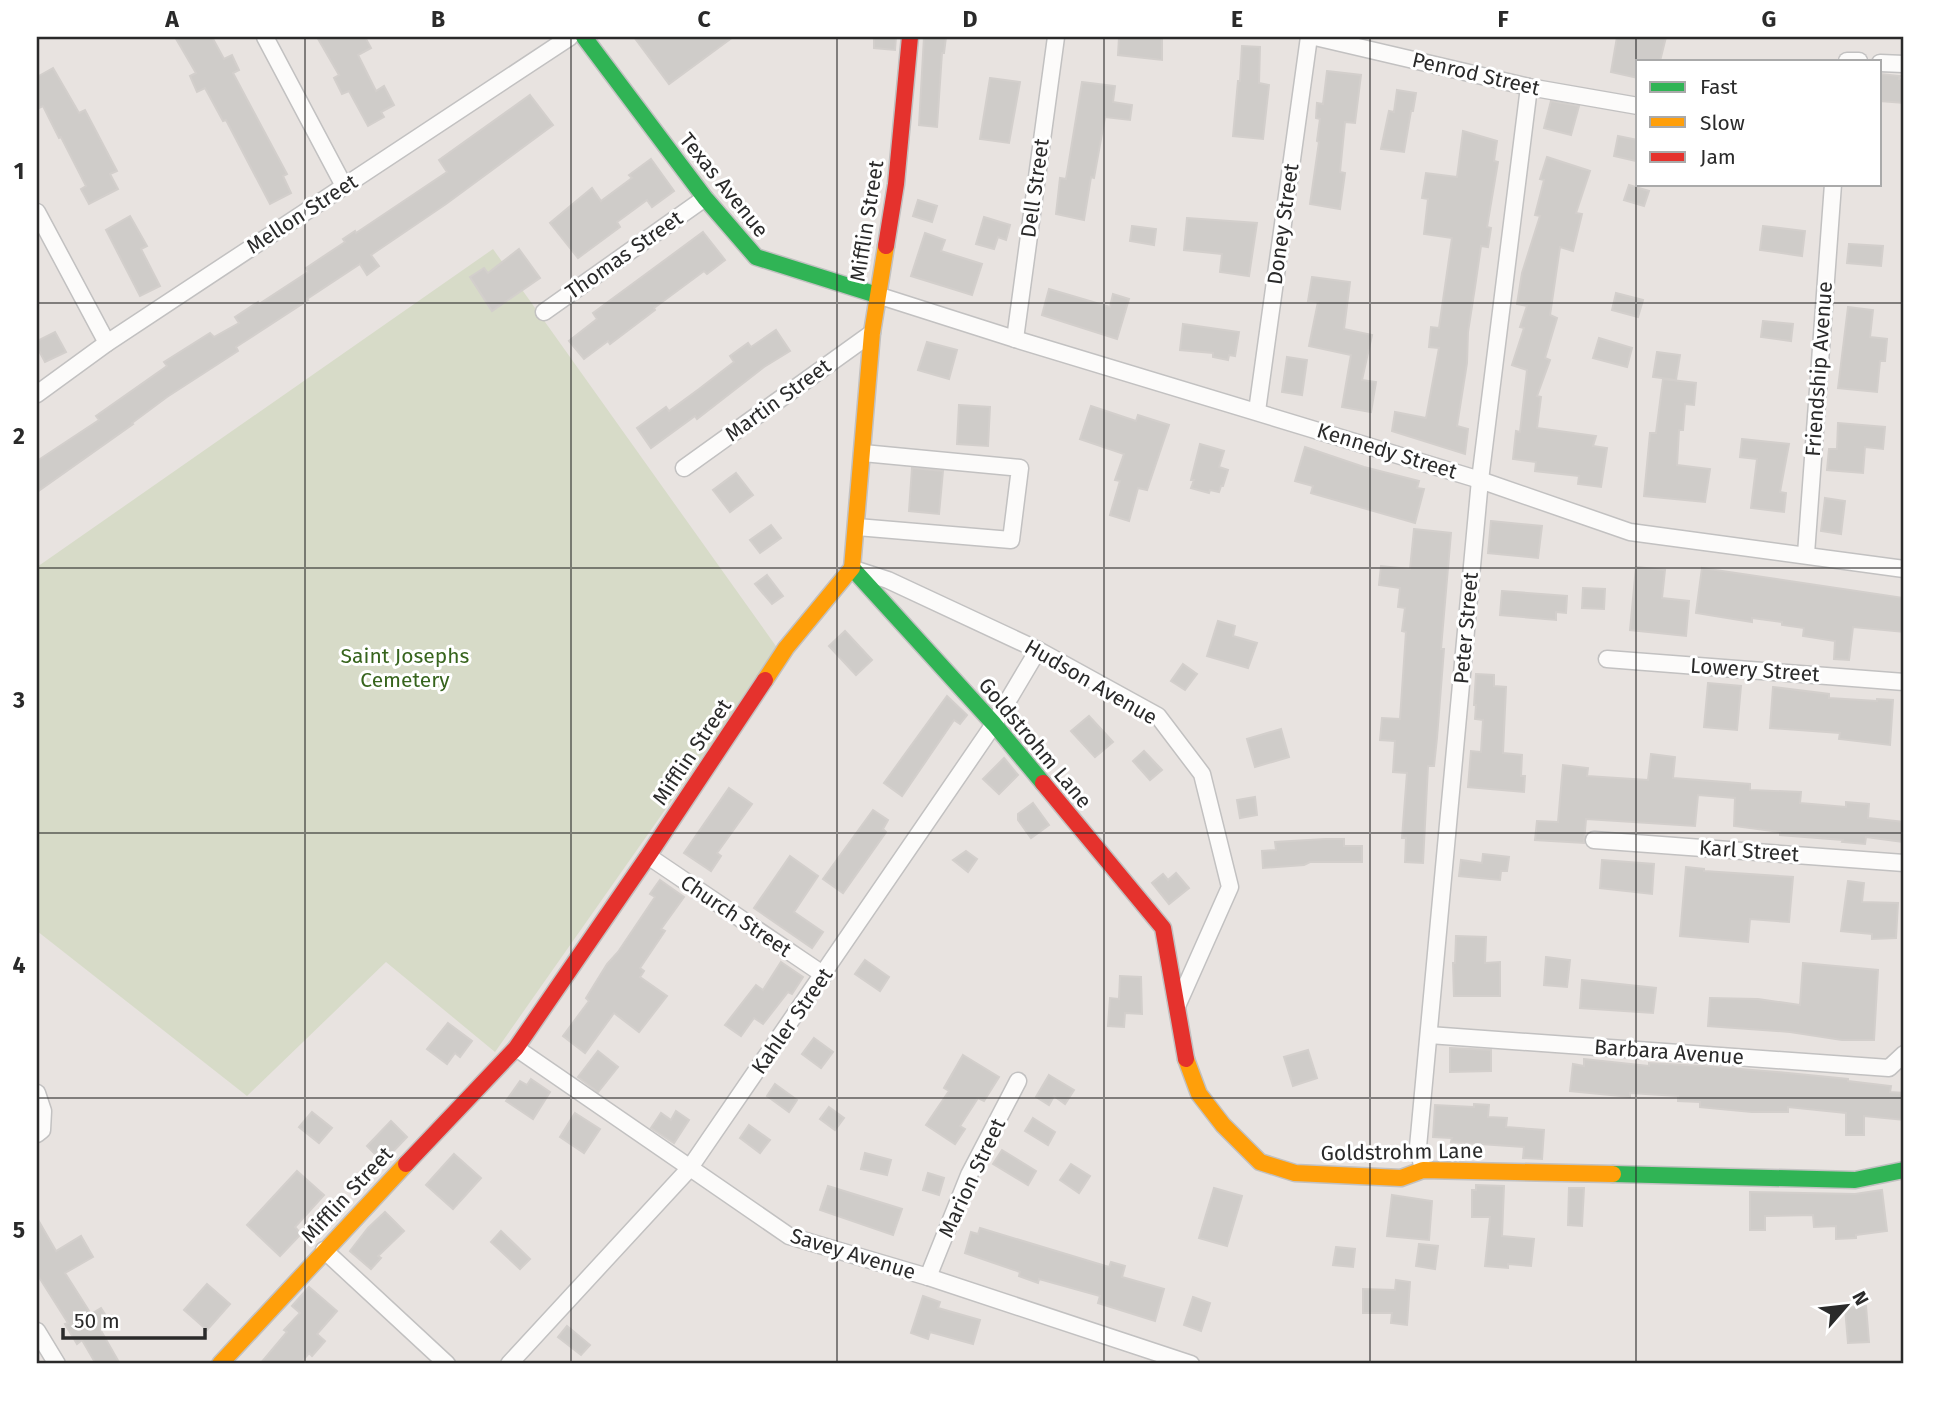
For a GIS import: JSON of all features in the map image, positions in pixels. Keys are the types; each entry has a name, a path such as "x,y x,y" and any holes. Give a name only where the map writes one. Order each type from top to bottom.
{"street":[{"path":"265,37 344,186"},
{"name":"Mellon Street","path":"37,394 107,343 570,37"},
{"name":"Texas Avenue","path":"584,37 705,198 755,257 877,295"},
{"name":"Mifflin Street","path":"220,1364 516,1048 786,648 852,568 872,333 895,184 910,37"},
{"name":"Dell Street","path":"1015,339 1056,37"},
{"name":"Doney Street","path":"1257,411 1309,37"},
{"name":"Penrod Street","path":"1315,37 1529,87 1636,106"},
{"path":"1882,63 1904,64"},
{"name":"Peter Street","path":"1423,1170 1418,1147 1480,480 1529,87"},
{"name":"Friendship Avenue","path":"1806,554 1833,186"},
{"name":"Thomas Street","path":"544,312 705,198"},
{"path":"37,212 107,343"},
{"name":"Kennedy Street","path":"877,295 1480,480 1630,532 1904,569"},
{"name":"Martin Street","path":"684,468 872,333"},
{"path":"857,527 1011,540 1020,468 863,453"},
{"name":"Hudson Avenue","path":"852,568 888,580 1038,650 1158,716 1202,774 1230,887 1178,1004"},
{"name":"Goldstrohm Lane","path":"852,568 994,724 1163,928 1187,1064 1199,1094 1223,1125 1260,1162 1295,1173 1401,1178 1423,1170 1855,1180 1904,1170"},
{"name":"Kahler Street","path":"509,1364 689,1168 994,724 1038,650"},
{"name":"Lowery Street","path":"1607,659 1904,682"},
{"name":"Karl Street","path":"1594,840 1904,863"},
{"name":"Church Street","path":"648,856 824,975"},
{"name":"Barbara Avenue","path":"1429,1035 1889,1068 1904,1054"},
{"name":"Savey Avenue","path":"516,1048 789,1236 928,1277 1191,1364"},
{"name":"Marion Street","path":"928,1277 969,1175 1018,1081"},
{"path":"37,1093 43,1111 42,1130 37,1134"},
{"path":"324,1250 447,1364"},
{"path":"37,1331 57,1364"}],"green space":[{"name":"Saint Josephs Cemetery","path":"493,249 778,649 495,1052 386,962 247,1096 37,931 37,567"}],"building":[{"path":"175,37 212,37 224,59 232,55 239,70 233,73 287,174 283,176 291,193 270,204 226,120 223,121 205,88 197,92 190,76 196,73"},
{"path":"317,37 365,37 371,48 358,55 376,91 384,86 394,105 381,112 384,117 368,126 349,91 342,94 334,78 339,75"},
{"path":"634,37 733,37 669,84"},
{"path":"874,37 896,37 895,50 874,48"},
{"path":"924,37 946,37 942,53 937,127 919,125"},
{"path":"1119,37 1162,37 1162,60 1118,55"},
{"path":"1617,37 1666,37 1660,60 1636,60 1636,78 1611,72"},
{"path":"1242,46 1260,47 1259,83 1269,85 1263,139 1233,136"},
{"path":"53,68 79,113 85,110 117,171 110,174 118,189 89,204 81,189 86,186 61,137 59,138 43,106 37,109 37,77"},
{"path":"1327,71 1361,75 1355,123 1345,122 1340,172 1345,173 1340,209 1310,204 1319,142 1320,119 1316,118 1317,103 1323,104"},
{"path":"1882,74 1900,76 1899,79 1904,80 1904,103 1882,101"},
{"path":"990,78 1020,82 1009,143 980,139"},
{"path":"1082,82 1115,86 1113,102 1132,105 1130,120 1105,117 1084,220 1056,214 1060,178 1066,179"},
{"path":"1397,90 1416,93 1404,152 1381,149 1389,111 1394,112"},
{"path":"530,95 553,125 371,255 379,266 367,275 360,264 307,299 236,347 238,351 167,397 37,492 37,461 99,420 96,416 167,366 164,362 210,333 214,337 239,323 235,317 308,272 306,268 345,242 343,239 447,172 439,160"},
{"path":"1551,101 1579,106 1571,135 1544,128"},
{"path":"1463,131 1497,141 1494,161 1498,162 1487,227 1491,228 1488,247 1481,246 1457,426 1468,429 1465,454 1392,431 1395,412 1426,418 1439,348 1429,347 1431,327 1439,328 1452,238 1424,234 1428,199 1422,198 1426,173 1457,177"},
{"path":"1618,136 1636,140 1636,161 1614,156"},
{"path":"1547,157 1590,171 1576,213 1582,214 1573,251 1560,247 1550,315 1557,318 1545,358 1550,360 1537,396 1541,397 1537,428 1596,436 1593,446 1607,448 1601,487 1578,484 1579,476 1535,471 1536,462 1513,459 1516,431 1520,432 1527,370 1512,365 1524,328 1520,327 1527,306 1517,304 1522,273 1540,216 1535,215 1544,180 1540,179"},
{"path":"651,159 674,191 652,207 647,200 617,222 620,227 578,258 550,223 592,188 601,201 632,178 629,175"},
{"path":"1629,185 1649,191 1644,206 1624,200"},
{"path":"918,200 937,206 932,222 913,216"},
{"path":"130,216 147,246 141,249 160,286 140,296 106,230"},
{"path":"984,217 1010,225 1006,240 998,237 994,249 976,244"},
{"path":"1187,218 1257,223 1249,276 1220,272 1222,254 1184,250"},
{"path":"1132,226 1156,229 1154,245 1130,241"},
{"path":"1763,226 1805,231 1802,256 1760,250"},
{"path":"703,232 725,260 707,274 704,271 610,344 608,341 584,359 569,341 597,319 593,313"},
{"path":"925,233 945,240 941,251 982,264 972,295 911,276"},
{"path":"1849,244 1883,246 1881,266 1847,263"},
{"path":"519,249 540,278 492,311 470,277 484,268 488,273"},
{"path":"1312,277 1350,282 1344,329 1372,335 1362,380 1376,382 1371,412 1342,407 1351,355 1309,346 1318,302 1308,301"},
{"path":"1049,289 1110,307 1113,294 1129,299 1117,339 1042,315"},
{"path":"1616,293 1643,300 1638,317 1612,310"},
{"path":"1848,307 1873,310 1870,337 1887,339 1885,361 1880,361 1877,392 1838,388"},
{"path":"1763,321 1793,324 1791,341 1761,337"},
{"path":"1183,324 1239,332 1235,356 1229,355 1228,360 1213,357 1213,353 1180,350"},
{"path":"776,330 790,351 764,367 697,419 695,416 651,448 637,428 666,407 669,411 699,389 734,362 730,356 748,343 751,347"},
{"path":"55,332 66,352 45,362 37,347 37,341"},
{"path":"1599,338 1632,348 1627,367 1593,358"},
{"path":"927,342 957,350 949,379 918,370"},
{"path":"1657,352 1680,355 1676,380 1653,377"},
{"path":"1287,357 1307,360 1302,395 1282,392"},
{"path":"1663,379 1696,383 1694,405 1685,404 1683,430 1679,430 1677,465 1710,469 1705,502 1644,496 1650,433 1656,433"},
{"path":"959,405 990,407 988,446 957,444"},
{"path":"1091,406 1136,421 1138,415 1169,425 1147,490 1138,488 1129,521 1110,515 1120,481 1115,480 1124,454 1080,439"},
{"path":"1838,423 1885,427 1883,449 1865,447 1863,473 1827,470 1829,449 1837,449"},
{"path":"1742,439 1789,444 1780,492 1786,493 1784,512 1751,508 1757,459 1740,457"},
{"path":"1200,444 1224,451 1219,467 1228,470 1219,492 1210,490 1209,493 1191,488"},
{"path":"1305,447 1364,467 1419,481 1417,488 1424,489 1415,523 1311,493 1313,486 1295,481"},
{"path":"912,468 943,471 939,514 909,511"},
{"path":"736,473 753,495 730,512 713,490"},
{"path":"1825,498 1845,501 1841,534 1821,531"},
{"path":"1491,521 1542,526 1538,558 1488,553"},
{"path":"771,525 781,538 760,553 750,540"},
{"path":"1414,529 1451,533 1437,738 1434,766 1428,766 1423,863 1405,862 1406,838 1402,838 1407,773 1393,772 1395,741 1380,740 1382,718 1400,719 1406,632 1402,631 1405,608 1398,607 1400,588 1379,585 1381,566 1410,569"},
{"path":"1636,567 1665,570 1662,598 1689,601 1686,636 1630,630"},
{"path":"1702,568 1904,598 1904,632 1853,627 1849,660 1834,659 1835,641 1803,636 1804,628 1782,625 1782,622 1752,618 1752,622 1696,613"},
{"path":"767,575 783,596 772,604 755,584"},
{"path":"1583,588 1605,589 1604,609 1582,608"},
{"path":"1502,591 1567,596 1566,613 1556,612 1556,620 1500,615"},
{"path":"1218,621 1235,626 1233,636 1257,643 1248,668 1207,656"},
{"path":"845,631 872,660 856,675 829,646"},
{"path":"1183,664 1197,674 1185,690 1171,681"},
{"path":"1476,674 1494,675 1494,686 1506,687 1503,753 1522,755 1521,776 1525,776 1524,792 1468,787 1471,751 1481,752 1483,720 1475,719"},
{"path":"1708,683 1741,686 1737,730 1704,727"},
{"path":"1773,687 1829,694 1829,698 1893,700 1890,745 1839,739 1840,733 1770,728"},
{"path":"947,696 967,715 960,724 954,720 902,796 884,783"},
{"path":"1089,716 1113,742 1095,757 1071,731"},
{"path":"706,727 713,732 701,751 693,745"},
{"path":"1281,729 1289,757 1255,767 1247,739"},
{"path":"1144,751 1162,770 1150,780 1133,761"},
{"path":"1651,754 1675,757 1673,778 1750,784 1750,790 1801,792 1800,803 1846,807 1846,802 1869,804 1868,818 1904,822 1904,842 1866,837 1865,844 1842,842 1843,840 1780,835 1780,832 1734,826 1735,798 1698,795 1695,826 1586,819 1584,843 1535,840 1537,821 1558,822 1563,765 1588,768 1587,776 1648,780"},
{"path":"1004,758 1018,775 999,794 983,779"},
{"path":"729,788 752,804 717,853 721,856 711,871 684,853"},
{"path":"1255,797 1257,815 1240,818 1237,800"},
{"path":"1033,803 1049,825 1031,838 1018,820 1018,814"},
{"path":"873,810 888,820 883,829 886,832 843,893 823,879"},
{"path":"1344,839 1344,846 1362,846 1362,862 1310,862 1304,865 1263,868 1262,851 1276,850 1275,842"},
{"path":"966,851 977,859 968,872 953,860"},
{"path":"1483,854 1509,857 1507,871 1501,871 1500,880 1459,876 1461,860 1482,863"},
{"path":"790,856 818,876 794,912 823,932 812,948 754,908"},
{"path":"1602,860 1654,864 1652,894 1600,888"},
{"path":"1686,867 1704,871 1793,877 1789,922 1750,919 1748,942 1680,936"},
{"path":"1176,873 1189,888 1169,904 1152,883 1163,874 1168,880"},
{"path":"660,880 684,897 661,929 665,931 640,968 644,971 640,977 667,996 639,1032 614,1013 585,1053 563,1036 589,1001 586,998 607,964 655,897 650,894"},
{"path":"1848,881 1864,883 1862,902 1898,903 1896,938 1872,939 1872,934 1841,931"},
{"path":"1456,936 1486,937 1485,963 1500,962 1500,996 1454,996"},
{"path":"1546,957 1570,960 1567,987 1544,985"},
{"path":"865,960 889,977 880,991 855,974"},
{"path":"781,962 803,977 792,994 788,992 763,1024 754,1018 741,1036 725,1025 756,985 763,990"},
{"path":"1803,963 1878,970 1874,1040 1842,1040 1790,1032 1708,1026 1710,998 1758,999 1800,1005"},
{"path":"1120,976 1141,977 1142,1014 1125,1013 1124,1027 1108,1026 1110,998 1119,999"},
{"path":"1582,980 1656,988 1653,1013 1580,1008"},
{"path":"448,1023 472,1041 460,1057 455,1053 447,1064 427,1049"},
{"path":"814,1038 833,1052 821,1068 802,1054"},
{"path":"1450,1048 1491,1050 1491,1071 1450,1072"},
{"path":"1308,1050 1317,1078 1293,1086 1284,1057"},
{"path":"598,1051 618,1067 598,1092 578,1077"},
{"path":"963,1055 999,1077 984,1101 978,1098 960,1126 965,1129 955,1144 926,1125 949,1091 944,1088"},
{"path":"1584,1059 1649,1066 1649,1063 1777,1072 1891,1086 1890,1092 1904,1093 1904,1120 1864,1116 1864,1135 1846,1135 1846,1113 1788,1107 1788,1112 1752,1112 1700,1107 1700,1102 1678,1101 1678,1096 1630,1093 1630,1097 1570,1091 1573,1064 1584,1066"},
{"path":"1049,1075 1074,1090 1065,1104 1054,1096 1049,1105 1036,1097"},
{"path":"531,1079 550,1092 533,1119 506,1101 520,1081 527,1085"},
{"path":"775,1084 797,1100 789,1112 767,1096"},
{"path":"1474,1104 1489,1105 1488,1117 1507,1118 1506,1127 1544,1130 1542,1159 1523,1158 1524,1147 1451,1142 1452,1138 1433,1137 1435,1105 1474,1107"},
{"path":"829,1107 844,1118 835,1130 820,1119"},
{"path":"676,1111 689,1120 674,1143 651,1128 661,1113 671,1120"},
{"path":"312,1112 332,1128 319,1143 299,1127"},
{"path":"575,1113 600,1129 584,1153 560,1137"},
{"path":"1033,1118 1055,1132 1048,1145 1025,1131"},
{"path":"391,1121 407,1137 383,1162 367,1146"},
{"path":"749,1125 770,1140 760,1153 740,1138"},
{"path":"1002,1150 1036,1171 1028,1185 993,1164"},
{"path":"865,1153 891,1160 887,1175 861,1169"},
{"path":"454,1154 481,1178 453,1209 426,1185"},
{"path":"1071,1164 1090,1176 1079,1193 1060,1180"},
{"path":"297,1171 324,1195 295,1227 301,1234 280,1256 247,1225"},
{"path":"928,1173 944,1178 939,1195 923,1190"},
{"path":"1476,1185 1504,1186 1502,1236 1534,1239 1531,1266 1485,1266 1490,1217 1472,1217 1472,1190 1476,1190"},
{"path":"828,1186 902,1209 893,1235 820,1210"},
{"path":"1214,1188 1242,1196 1227,1246 1199,1238"},
{"path":"1569,1188 1584,1188 1582,1226 1568,1225"},
{"path":"1882,1190 1887,1231 1856,1235 1856,1238 1836,1239 1836,1226 1814,1227 1813,1215 1765,1216 1765,1230 1750,1230 1750,1192 1855,1194"},
{"path":"1392,1195 1432,1201 1429,1240 1387,1236"},
{"path":"385,1212 404,1231 378,1256 381,1258 371,1269 350,1251"},
{"path":"37,1218 56,1251 81,1236 93,1257 65,1273 91,1314 101,1308 110,1322 100,1329 120,1364 96,1364 82,1340 77,1344 65,1324 68,1323 37,1274"},
{"path":"980,1228 1109,1267 1111,1262 1125,1266 1122,1277 1164,1289 1155,1321 1098,1303 1100,1296 1039,1279 1038,1283 1019,1276 1020,1272 965,1253 971,1232 978,1234"},
{"path":"501,1231 530,1259 520,1269 491,1242"},
{"path":"1419,1244 1438,1246 1435,1269 1416,1266"},
{"path":"1336,1247 1355,1249 1353,1267 1333,1265"},
{"path":"1396,1280 1410,1282 1407,1325 1391,1323 1392,1313 1363,1313 1363,1289 1395,1290"},
{"path":"207,1284 230,1304 207,1330 184,1310"},
{"path":"309,1287 337,1311 317,1334 325,1341 312,1356 309,1353 300,1364 260,1364 300,1313 292,1306"},
{"path":"923,1296 940,1302 938,1308 980,1320 973,1344 930,1332 928,1339 911,1333"},
{"path":"1193,1297 1210,1303 1201,1331 1184,1325"},
{"path":"1866,1306 1869,1342 1848,1343 1845,1308"},
{"path":"567,1326 590,1345 581,1355 558,1337"}],"traffic: fast":[{"path":"584,37 705,198 756,257 877,295"},
{"path":"852,568 994,724 1043,783"},
{"path":"1613,1174 1855,1180 1904,1170"}],"traffic: slow":[{"path":"765,680 786,648 852,568 872,333 886,246"},
{"path":"1186,1059 1199,1094 1223,1125 1260,1162 1295,1173 1401,1178 1423,1170 1613,1174"},
{"path":"220,1364 406,1164"}],"traffic: jam":[{"path":"886,246 896,184 910,37"},
{"path":"406,1164 516,1048 765,680"},
{"path":"1043,783 1163,928 1186,1059"}]}
